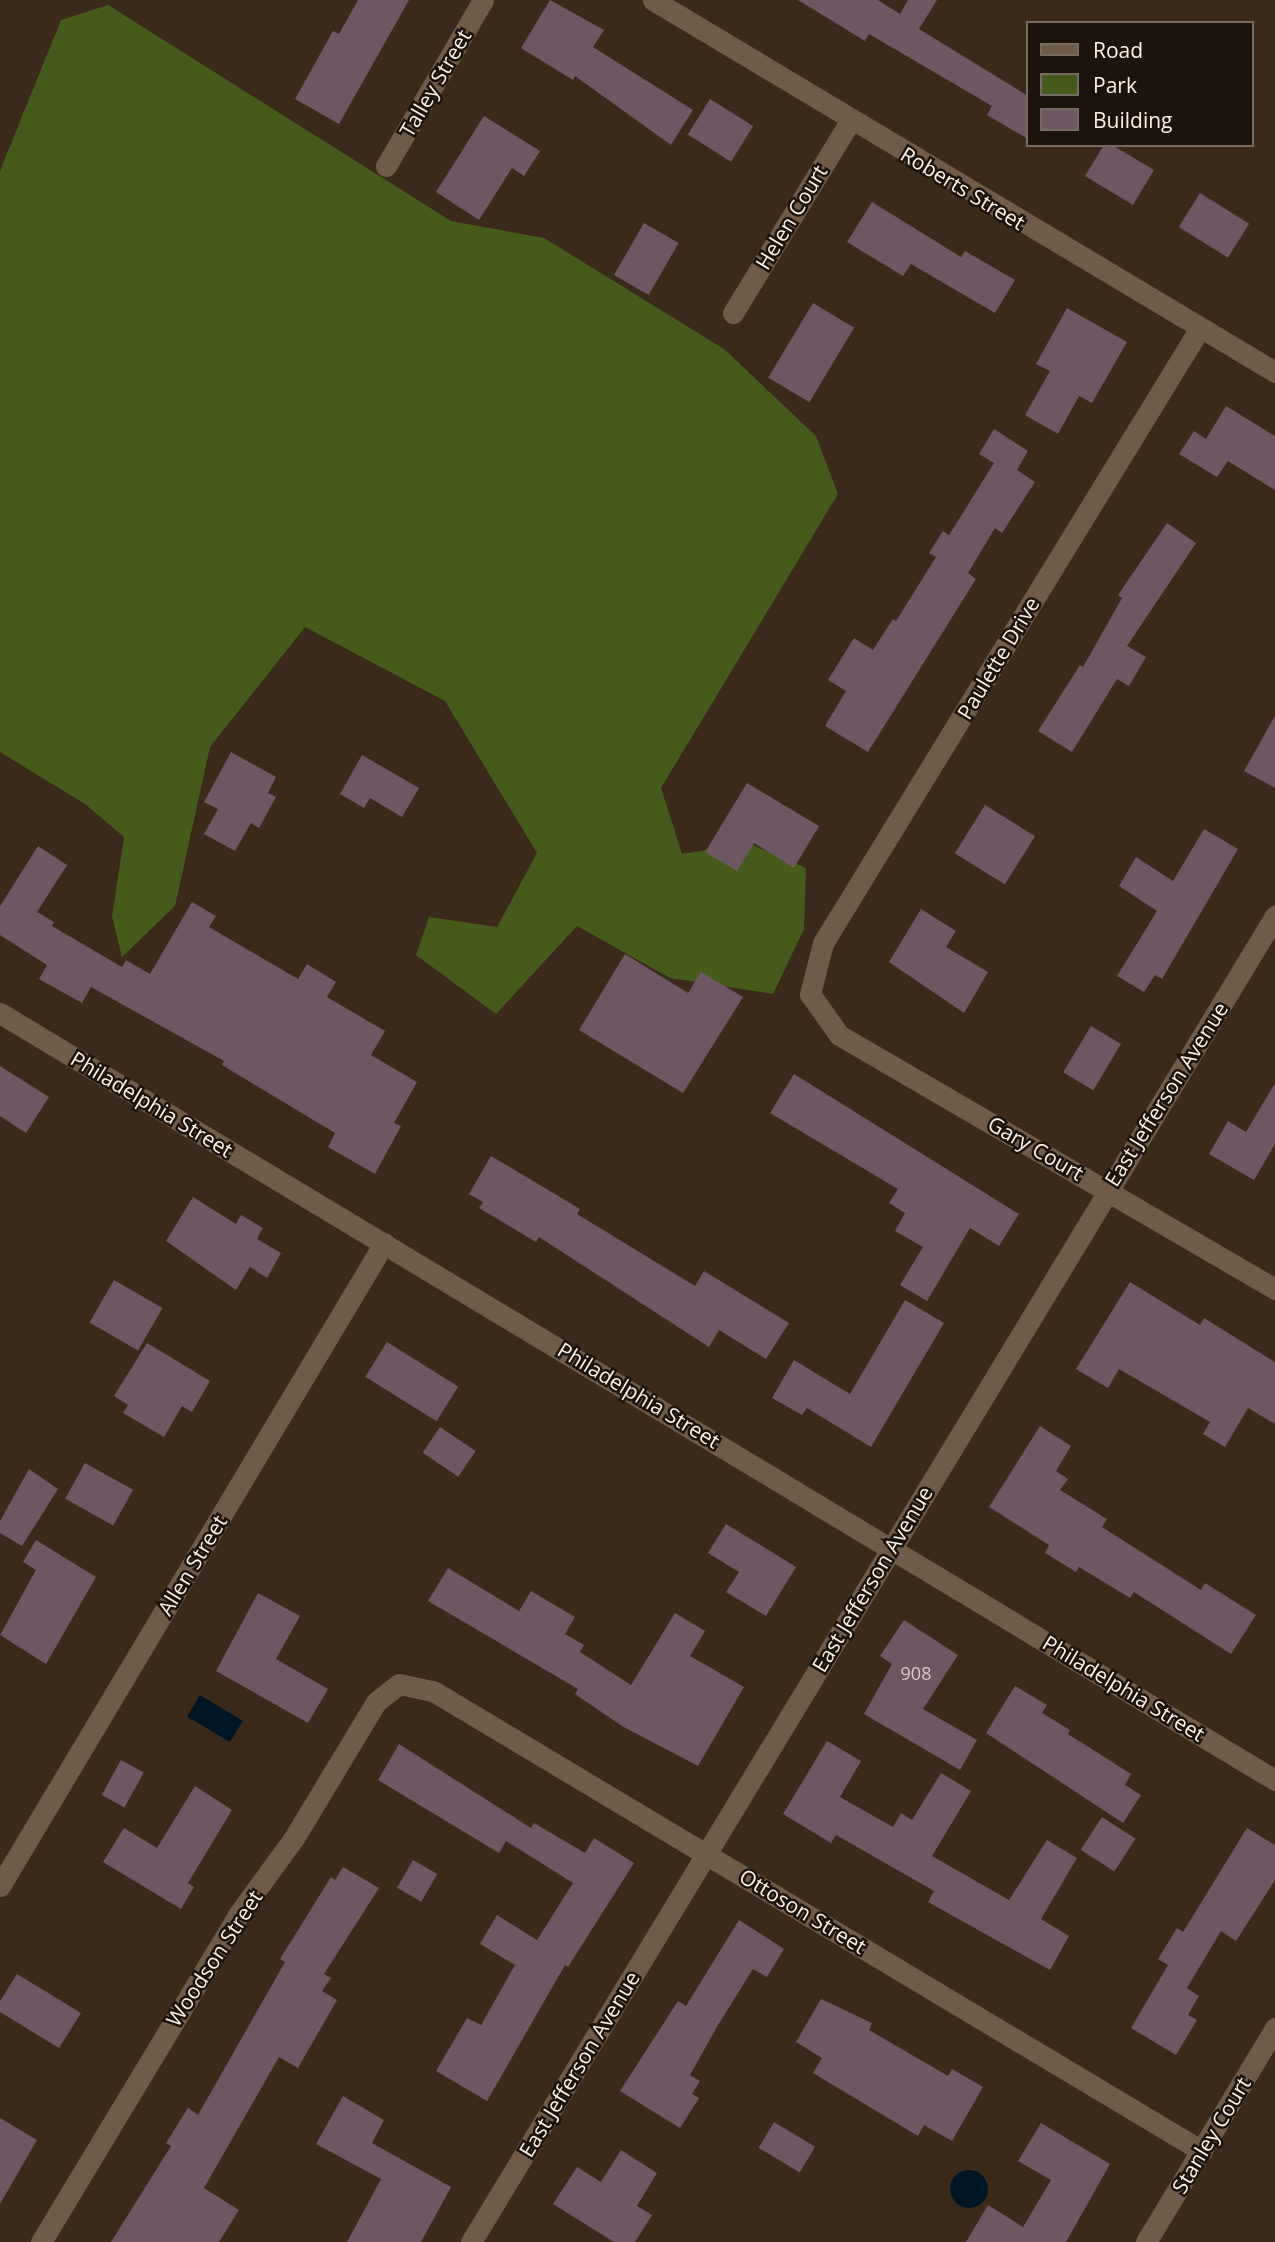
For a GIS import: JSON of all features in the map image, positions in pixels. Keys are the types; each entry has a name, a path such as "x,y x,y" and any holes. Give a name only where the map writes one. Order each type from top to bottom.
{"street":[{"name":"Talley Street","path":"386,166 483,0"},
{"name":"Roberts Street","path":"653,0 850,121 1275,372"},
{"name":"Helen Court","path":"733,313 850,121"},
{"name":"Paulette Drive","path":"810,994 823,943 1200,328"},
{"name":"East Jefferson Avenue","path":"471,2242 1275,916"},
{"name":"Gary Court","path":"810,994 839,1035 1108,1189 1275,1289"},
{"name":"Philadelphia Street","path":"0,1013 893,1547 1275,1780"},
{"name":"Allen Street","path":"0,1886 384,1243"},
{"name":"Ottoson Street","path":"399,1684 433,1691 1202,2151"},
{"name":"Woodson Street","path":"41,2242 238,1915 294,1838 376,1702 399,1684"},
{"name":"Stanley Court","path":"1146,2242 1275,2028"}],"green space":[{"path":"108,5 451,221 544,238 724,349 816,436 838,494 661,788 682,854 748,843 806,868 804,929 773,994 670,978 577,926 496,1014 416,955 429,917 497,927 537,853 445,701 305,627 210,747 175,906 122,957 112,917 124,837 85,804 0,752 0,171 61,20"}],"water":[{"path":"200,1695 243,1721 230,1742 187,1716"},
{"path":"969,2170 982,2176 988,2189 982,2202 969,2208 956,2202 950,2189 956,2176"}],"building":[{"path":"358,0 409,0 339,124 295,99 333,31 339,34"},
{"path":"550,0 604,30 593,47 693,110 671,145 575,76 573,80 521,48"},
{"path":"798,0 878,0 900,14 908,0 937,0 919,29 1026,95 1026,138 987,115 992,106 869,34 865,41"},
{"path":"710,99 753,126 731,162 688,135"},
{"path":"484,116 540,151 524,176 512,168 479,220 436,192"},
{"path":"1103,147 1115,147 1154,170 1133,205 1085,176"},
{"path":"1200,193 1249,224 1228,258 1179,227"},
{"path":"872,202 961,257 965,251 1015,280 995,313 911,264 903,276 847,242"},
{"path":"644,223 679,243 649,295 614,275"},
{"path":"813,303 854,328 809,402 768,378"},
{"path":"1067,308 1127,342 1092,403 1079,396 1058,434 1025,415 1050,371 1036,364"},
{"path":"1226,406 1275,436 1275,490 1228,461 1217,477 1179,454 1194,431 1206,439"},
{"path":"994,429 1028,451 1017,470 1035,482 1002,533 995,528 968,573 976,579 868,752 825,726 846,691 828,680 854,638 873,650 893,619 896,621 936,557 929,553 943,531 949,535 994,463 979,454"},
{"path":"1167,523 1196,543 1127,646 1146,657 1129,686 1117,679 1072,752 1038,731 1080,665 1083,667 1122,598 1118,595"},
{"path":"1275,716 1275,788 1244,771"},
{"path":"231,752 276,777 268,793 276,797 259,828 251,823 235,851 204,834 218,809 204,802"},
{"path":"362,755 419,788 402,817 370,798 364,808 340,794"},
{"path":"747,783 819,826 794,868 754,843 737,871 705,852"},
{"path":"985,805 1035,836 1005,885 955,853"},
{"path":"1204,829 1238,849 1162,979 1155,975 1144,992 1117,976 1157,911 1119,886 1136,857 1173,881"},
{"path":"38,846 67,865 37,912 54,922 52,926 122,967 126,960 150,974 192,902 216,916 209,927 298,979 307,964 336,982 327,997 385,1031 371,1055 417,1082 394,1123 401,1126 375,1174 328,1147 335,1133 222,1065 224,1061 91,987 82,1003 39,979 47,965 0,935 0,906"},
{"path":"921,909 956,931 946,947 988,972 964,1013 889,962"},
{"path":"625,954 688,993 701,972 743,997 683,1093 579,1030"},
{"path":"1091,1026 1121,1044 1093,1090 1063,1072"},
{"path":"0,1066 49,1097 26,1133 0,1116"},
{"path":"794,1074 1019,1214 999,1246 970,1228 927,1301 900,1285 923,1247 895,1231 905,1213 889,1203 898,1189 770,1113"},
{"path":"1275,1083 1275,1144 1254,1180 1209,1154 1228,1121 1246,1132"},
{"path":"491,1156 580,1209 577,1214 695,1286 704,1271 789,1323 766,1359 719,1330 709,1347 539,1237 536,1242 479,1208 483,1202 469,1194"},
{"path":"193,1197 236,1224 241,1215 263,1228 257,1239 281,1253 267,1278 250,1267 236,1290 166,1241"},
{"path":"114,1280 162,1308 138,1350 90,1322"},
{"path":"1130,1282 1200,1325 1204,1318 1275,1362 1275,1424 1248,1408 1225,1447 1203,1434 1210,1422 1119,1369 1108,1388 1076,1369"},
{"path":"905,1300 944,1323 871,1447 807,1408 802,1415 772,1398 794,1360 850,1394"},
{"path":"387,1342 458,1387 437,1421 365,1377"},
{"path":"147,1343 210,1381 192,1412 182,1406 164,1437 123,1413 128,1405 114,1396"},
{"path":"1040,1426 1071,1446 1056,1471 1068,1479 1060,1490 1107,1519 1102,1527 1201,1590 1205,1583 1256,1615 1231,1654 1134,1592 1130,1598 1079,1567 1076,1572 1045,1553 1049,1545 989,1507"},
{"path":"440,1427 476,1451 458,1477 423,1453"},
{"path":"85,1463 133,1490 113,1526 65,1499"},
{"path":"29,1469 58,1489 22,1546 0,1533 0,1521"},
{"path":"726,1524 796,1567 766,1616 726,1592 739,1572 708,1553"},
{"path":"36,1540 96,1577 46,1664 0,1635 36,1570 23,1562"},
{"path":"448,1568 519,1611 531,1591 575,1617 565,1634 584,1645 580,1652 631,1685 675,1613 705,1631 690,1656 744,1687 698,1766 622,1726 575,1694 578,1689 428,1601"},
{"path":"258,1593 300,1616 276,1659 328,1689 308,1723 216,1671"},
{"path":"904,1620 958,1655 923,1709 977,1740 960,1770 864,1714 892,1664 880,1656"},
{"path":"1015,1686 1047,1705 1042,1713 1070,1730 1068,1734 1131,1774 1125,1785 1141,1795 1123,1823 986,1733"},
{"path":"827,1741 861,1761 840,1797 893,1827 901,1813 912,1820 941,1773 971,1791 932,1856 1009,1900 1047,1840 1077,1858 1041,1919 1069,1936 1050,1970 928,1902 934,1891 836,1835 831,1843 783,1814"},
{"path":"399,1744 531,1828 534,1823 585,1853 594,1838 634,1863 568,1967 565,1965 487,2101 436,2071 467,2018 481,2025 515,1965 480,1944 497,1915 537,1940 573,1883 506,1841 499,1853 378,1780"},
{"path":"121,1760 144,1773 124,1808 102,1795"},
{"path":"195,1786 232,1810 188,1883 194,1887 181,1909 103,1862 124,1828 157,1848"},
{"path":"1102,1817 1136,1839 1114,1871 1081,1850"},
{"path":"1247,1828 1275,1845 1275,1880 1236,1941 1221,1931 1187,1988 1199,1996 1188,2015 1197,2020 1176,2055 1131,2028 1168,1965 1158,1959 1177,1928 1183,1932"},
{"path":"413,1860 437,1874 421,1902 397,1888"},
{"path":"343,1867 379,1888 324,1974 331,1978 322,1991 337,2000 298,2068 279,2057 204,2188 239,2210 219,2242 111,2242 171,2146 166,2143 188,2108 198,2115 285,1962 280,1959 331,1877 335,1880"},
{"path":"739,1920 784,1949 767,1977 753,1969 718,2025 690,2075 700,2081 692,2094 699,2098 680,2128 620,2091 678,2001 686,2006"},
{"path":"17,1974 81,2013 59,2048 0,2012 0,2001"},
{"path":"821,1999 872,2023 869,2030 948,2076 952,2069 983,2087 952,2141 924,2125 918,2136 813,2073 822,2058 796,2042"},
{"path":"343,2096 384,2120 372,2143 451,2187 421,2242 347,2242 381,2179 316,2144"},
{"path":"0,2118 37,2140 0,2204"},
{"path":"774,2122 815,2147 800,2172 759,2148"},
{"path":"1041,2123 1110,2164 1066,2242 966,2242 988,2205 1023,2227 1051,2180 1018,2161"},
{"path":"621,2150 657,2173 637,2206 652,2215 635,2242 614,2242 553,2204 577,2167 601,2182"}]}
